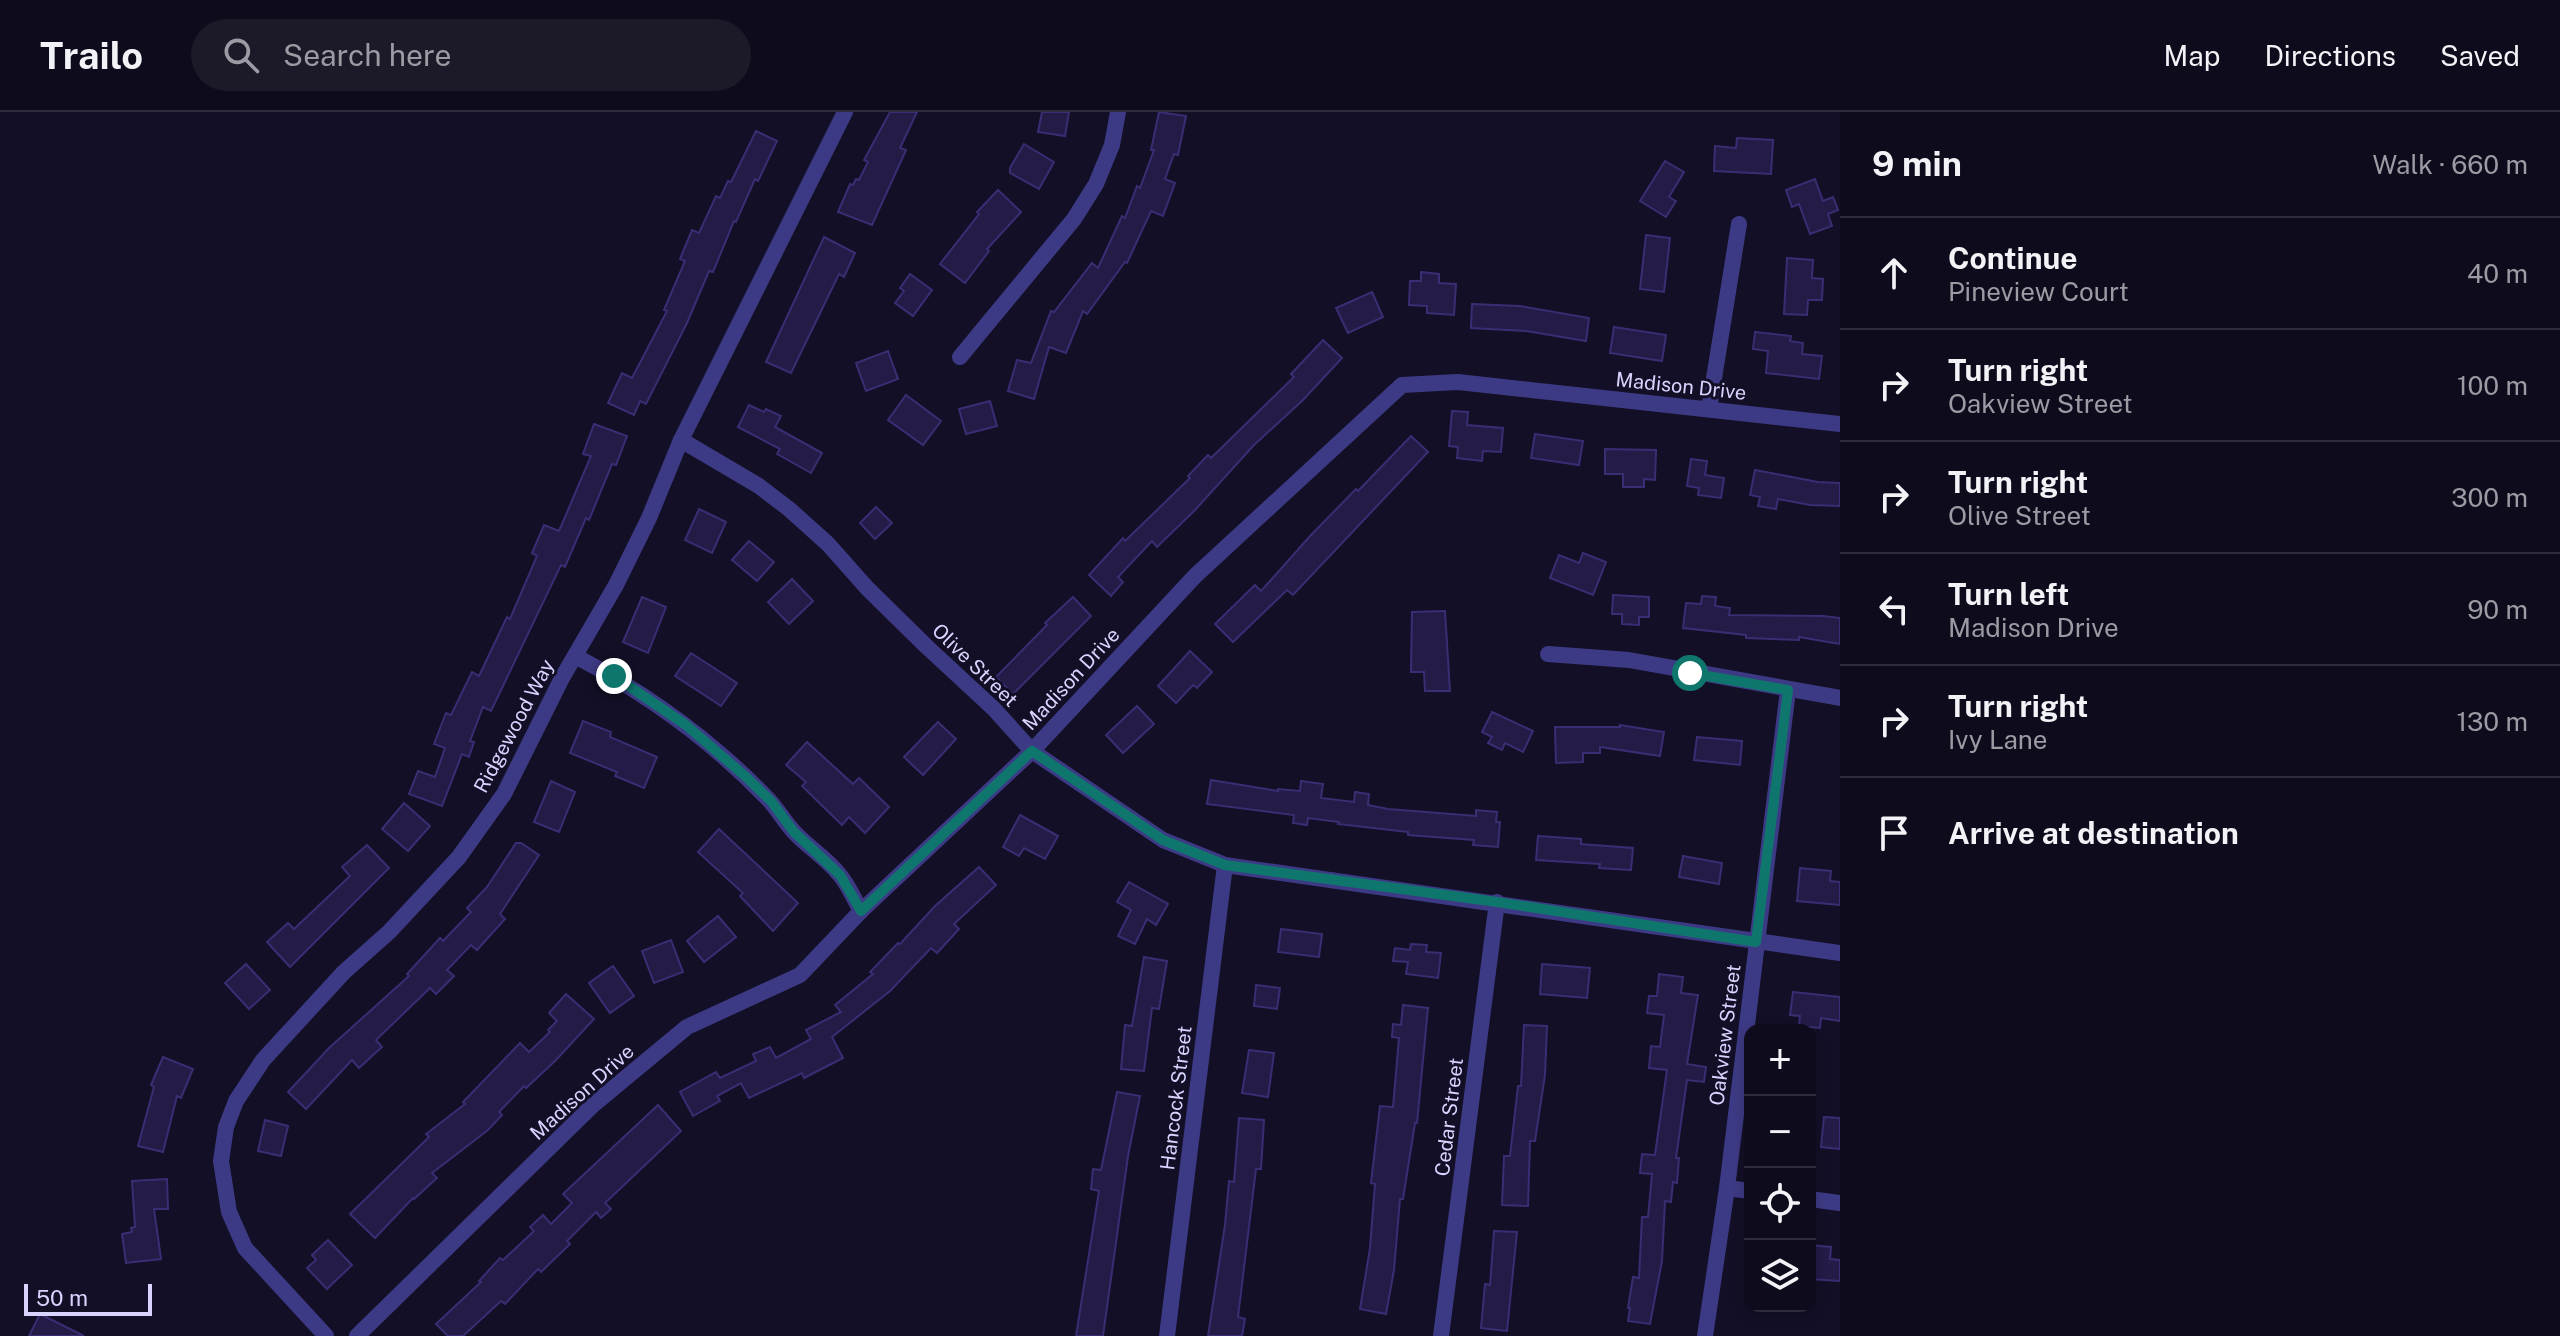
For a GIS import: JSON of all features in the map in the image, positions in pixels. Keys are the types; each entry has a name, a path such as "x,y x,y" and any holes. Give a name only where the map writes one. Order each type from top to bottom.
{"street":[{"name":"Ridgewood Way","path":"326,1336 245,1248 229,1212 221,1161 226,1127 236,1101 263,1060 344,972 389,932 459,857 504,794 575,656 616,585 649,518 681,440 845,112"},
{"path":"960,357 1074,219 1102,171 1112,145 1118,112"},
{"path":"1709,409 1739,224"},
{"name":"Madison Drive","path":"357,1336 593,1105 687,1027 800,975 861,911 1032,751 1195,576 1402,385 1458,382 1840,424"},
{"name":"Olive Street","path":"681,440 759,486 789,509 994,709 1032,751 1163,840 1225,865 1840,953"},
{"path":"1548,654 1629,660 1840,698"},
{"path":"575,656 614,676 657,704 745,776 771,801 794,832 840,875 861,911"},
{"name":"Oakview Street","path":"1705,1336 1727,1188 1788,690"},
{"name":"Hancock Street","path":"1167,1336 1225,865"},
{"name":"Cedar Street","path":"1441,1336 1497,902"},
{"path":"1727,1188 1744,1190"},
{"path":"1816,1200 1840,1203"}],"building":[{"path":"890,112 917,112 900,148 906,150 872,225 838,212 850,184 859,180 868,162 864,160"},
{"path":"1042,112 1069,112 1065,136 1038,132"},
{"path":"1159,112 1186,116 1178,155 1174,154 1165,179 1175,183 1163,216 1151,211 1127,263 1087,314 1083,311 1066,353 1049,347 1034,399 1008,391 1017,360 1031,363 1051,311 1054,312 1092,263 1098,268 1122,216 1125,218 1137,186 1140,188 1154,150 1151,150"},
{"path":"756,131 777,141 734,221 713,272 709,271 646,404 640,401 634,415 608,403 622,373 632,378 667,311 664,310 685,261 680,259 692,230 699,233 716,196 720,198 728,181 731,182"},
{"path":"1737,138 1773,140 1771,174 1714,171 1715,146 1736,148"},
{"path":"1024,144 1054,162 1039,189 1010,173"},
{"path":"1665,161 1684,172 1669,197 1676,201 1666,217 1640,201"},
{"path":"1815,179 1823,201 1833,197 1838,210 1828,214 1832,226 1810,234 1799,204 1792,207 1786,190"},
{"path":"998,190 1021,212 987,249 989,251 965,283 940,264 979,214 977,212"},
{"path":"1646,235 1670,238 1664,292 1640,289"},
{"path":"824,237 855,253 844,277 839,274 791,373 766,362"},
{"path":"1787,258 1813,260 1812,278 1823,279 1822,300 1808,300 1807,315 1784,314"},
{"path":"1421,272 1439,274 1439,283 1456,284 1454,315 1427,313 1427,306 1409,305 1410,281 1421,281"},
{"path":"910,274 932,290 913,316 895,303 904,291 900,288"},
{"path":"1372,292 1383,317 1348,333 1336,308"},
{"path":"1472,304 1520,306 1589,318 1586,341 1526,331 1471,328"},
{"path":"1614,327 1666,335 1662,361 1610,353"},
{"path":"1755,332 1791,336 1790,341 1803,343 1802,354 1822,356 1819,379 1766,373 1768,351 1753,349"},
{"path":"1323,340 1342,358 1157,547 1152,541 1118,577 1123,582 1111,596 1089,575 1123,538 1125,541 1190,478 1188,476 1208,455 1211,458 1294,377 1291,374"},
{"path":"888,351 898,379 866,391 856,363"},
{"path":"906,395 941,421 923,445 888,420"},
{"path":"990,401 997,426 966,434 959,409"},
{"path":"749,405 781,416 775,427 822,453 811,473 777,454 780,449 738,427"},
{"path":"1452,411 1468,412 1467,425 1503,428 1501,452 1483,451 1482,461 1457,458 1458,447 1449,446"},
{"path":"594,424 627,436 589,520 586,518 565,567 561,565 491,711 483,707 470,741 474,742 469,757 462,754 442,806 409,794 418,771 435,777 445,748 434,744 446,713 451,715 472,672 479,676 507,617 510,619 537,556 532,553 544,525 559,531 591,456 583,454"},
{"path":"1535,434 1583,441 1579,465 1531,458"},
{"path":"1411,436 1428,452 1293,595 1287,590 1233,642 1215,624 1255,585 1261,591 1311,535"},
{"path":"1605,449 1656,450 1655,480 1644,479 1644,487 1623,487 1623,474 1605,474"},
{"path":"1691,459 1707,461 1705,475 1724,478 1721,498 1698,495 1699,488 1687,486"},
{"path":"1755,470 1840,483 1840,506 1778,499 1776,509 1758,506 1760,497 1750,495"},
{"path":"876,507 892,523 875,539 860,523"},
{"path":"699,509 726,522 712,553 685,540"},
{"path":"749,541 774,562 757,581 732,560"},
{"path":"1583,553 1606,562 1593,595 1550,578 1559,555 1579,563"},
{"path":"792,579 813,601 789,624 768,602"},
{"path":"1613,595 1649,597 1649,617 1639,617 1639,625 1622,624 1622,614 1612,614"},
{"path":"1702,596 1716,597 1715,606 1730,608 1729,615 1840,618 1840,644 1799,637 1799,640 1746,638 1746,635 1683,628 1686,603 1701,604"},
{"path":"642,597 666,607 648,653 623,642"},
{"path":"1073,597 1091,616 1013,694 996,677"},
{"path":"1445,611 1450,691 1425,691 1424,672 1411,672 1412,612"},
{"path":"1190,651 1212,672 1197,688 1193,685 1176,703 1158,686"},
{"path":"691,653 737,683 721,706 675,676"},
{"path":"1137,706 1154,724 1123,753 1106,735"},
{"path":"1492,712 1533,731 1523,752 1505,743 1502,750 1488,743 1492,737 1482,732"},
{"path":"583,721 611,732 610,737 657,757 644,788 615,776 617,772 570,753"},
{"path":"938,722 956,739 923,775 904,757"},
{"path":"1620,725 1664,732 1660,756 1600,747 1600,753 1583,753 1583,762 1556,763 1555,727"},
{"path":"1697,737 1742,741 1740,765 1694,760"},
{"path":"807,742 853,784 859,778 889,807 865,833 849,817 842,825 802,786 806,782 786,765"},
{"path":"1211,780 1278,791 1300,791 1301,781 1323,784 1321,798 1354,802 1355,792 1369,794 1368,805 1388,809 1476,816 1476,810 1497,812 1496,822 1500,822 1498,847 1473,845 1474,840 1408,835 1408,832 1308,818 1307,825 1293,823 1294,815 1207,804"},
{"path":"551,781 575,792 559,832 534,822"},
{"path":"404,803 430,826 408,851 382,829"},
{"path":"1020,815 1058,836 1045,859 1024,848 1019,856 1003,847"},
{"path":"719,829 798,903 773,931 740,896 743,893 698,852"},
{"path":"1538,836 1581,839 1581,844 1633,848 1631,870 1599,868 1600,864 1536,860"},
{"path":"516,843 539,855 500,914 505,919 477,950 471,945 447,970 454,976 436,994 430,988 376,1040 382,1047 359,1068 352,1060 306,1109 288,1092 329,1048 409,976 407,974 440,938 443,941 471,912 467,908 487,887"},
{"path":"367,845 389,868 290,967 267,942 288,923 294,929 350,876 342,867"},
{"path":"1683,856 1722,863 1719,884 1679,877"},
{"path":"979,867 996,885 954,924 959,929 937,953 931,948 890,991 832,1037 843,1058 804,1078 802,1073 749,1098 741,1083 717,1096 720,1101 693,1116 680,1092 716,1072 720,1078 756,1061 753,1054 770,1047 776,1058 811,1039 806,1030 841,1012 835,1005 873,974 870,972 898,943"},
{"path":"1800,868 1831,871 1830,881 1840,882 1840,905 1797,901"},
{"path":"1129,882 1168,904 1156,925 1147,919 1135,944 1118,936 1131,910 1117,902"},
{"path":"718,916 736,937 704,962 687,941"},
{"path":"1281,929 1322,934 1319,957 1278,952"},
{"path":"671,940 683,972 654,983 642,951"},
{"path":"1411,944 1427,945 1426,952 1441,953 1438,978 1406,974 1408,962 1393,961 1395,948 1410,950"},
{"path":"1144,957 1167,961 1159,1009 1152,1008 1144,1071 1121,1069 1125,1025 1132,1026"},
{"path":"246,964 270,990 249,1009 225,983"},
{"path":"1542,964 1590,968 1587,998 1540,994"},
{"path":"613,966 634,996 610,1013 589,983"},
{"path":"1659,974 1683,977 1681,993 1698,995 1687,1064 1706,1067 1704,1082 1687,1080 1676,1158 1679,1158 1677,1183 1673,1182 1671,1202 1665,1201 1662,1261 1650,1324 1628,1321 1628,1308 1633,1277 1639,1278 1642,1217 1648,1217 1652,1174 1640,1173 1642,1154 1655,1155 1667,1070 1649,1068 1651,1046 1660,1047 1664,1015 1647,1013 1649,996 1657,996"},
{"path":"1256,985 1280,988 1277,1009 1254,1006"},
{"path":"1793,992 1840,997 1840,1021 1821,1018 1820,1028 1816,1028 1816,1024 1799,1024 1800,1016 1790,1015"},
{"path":"566,994 594,1019 555,1061 499,1112 502,1115 488,1130 432,1173 437,1178 375,1238 350,1214 429,1137 426,1134 465,1104 463,1102 520,1043 529,1052 550,1032 548,1030 557,1021 549,1013"},
{"path":"1403,1005 1428,1008 1417,1123 1403,1199 1400,1199 1394,1270 1386,1314 1360,1309 1370,1248 1375,1184 1371,1183 1380,1106 1393,1107 1399,1038 1392,1037 1393,1024 1401,1025"},
{"path":"1524,1025 1547,1026 1545,1075 1535,1141 1530,1141 1528,1206 1502,1205 1504,1156 1510,1156 1518,1086 1521,1086"},
{"path":"1249,1050 1274,1053 1268,1097 1242,1093"},
{"path":"163,1057 193,1069 181,1098 177,1096 163,1152 138,1146 154,1087 151,1085"},
{"path":"1117,1092 1140,1096 1128,1156 1103,1336 1076,1336 1099,1191 1091,1189 1093,1169 1101,1170"},
{"path":"658,1105 681,1131 605,1203 611,1209 601,1218 596,1212 567,1241 570,1244 541,1272 538,1269 505,1304 501,1301 463,1336 448,1336 436,1324 481,1282 500,1258 503,1260 534,1231 530,1227 543,1215 551,1224 572,1203 563,1194"},
{"path":"1824,1117 1840,1118 1840,1149 1821,1147"},
{"path":"1239,1118 1264,1120 1261,1169 1256,1169 1238,1317 1245,1319 1242,1336 1208,1336 1229,1181 1234,1182"},
{"path":"265,1120 288,1126 281,1156 258,1151"},
{"path":"167,1179 168,1209 154,1209 161,1259 126,1263 122,1234 132,1232 131,1228 135,1227 132,1181"},
{"path":"1494,1231 1517,1232 1507,1331 1481,1328 1485,1284 1490,1285"},
{"path":"328,1240 352,1265 327,1289 307,1268 316,1260 312,1255"},
{"path":"1816,1246 1831,1247 1830,1259 1840,1260 1840,1281 1816,1279"},
{"path":"40,1314 84,1336 29,1336"}],"route":[{"path":"614,676 686,725 745,776 771,801 794,832 840,875 861,911 1032,751 1163,840 1225,865 1497,902 1756,942 1788,690 1690,673"}]}
